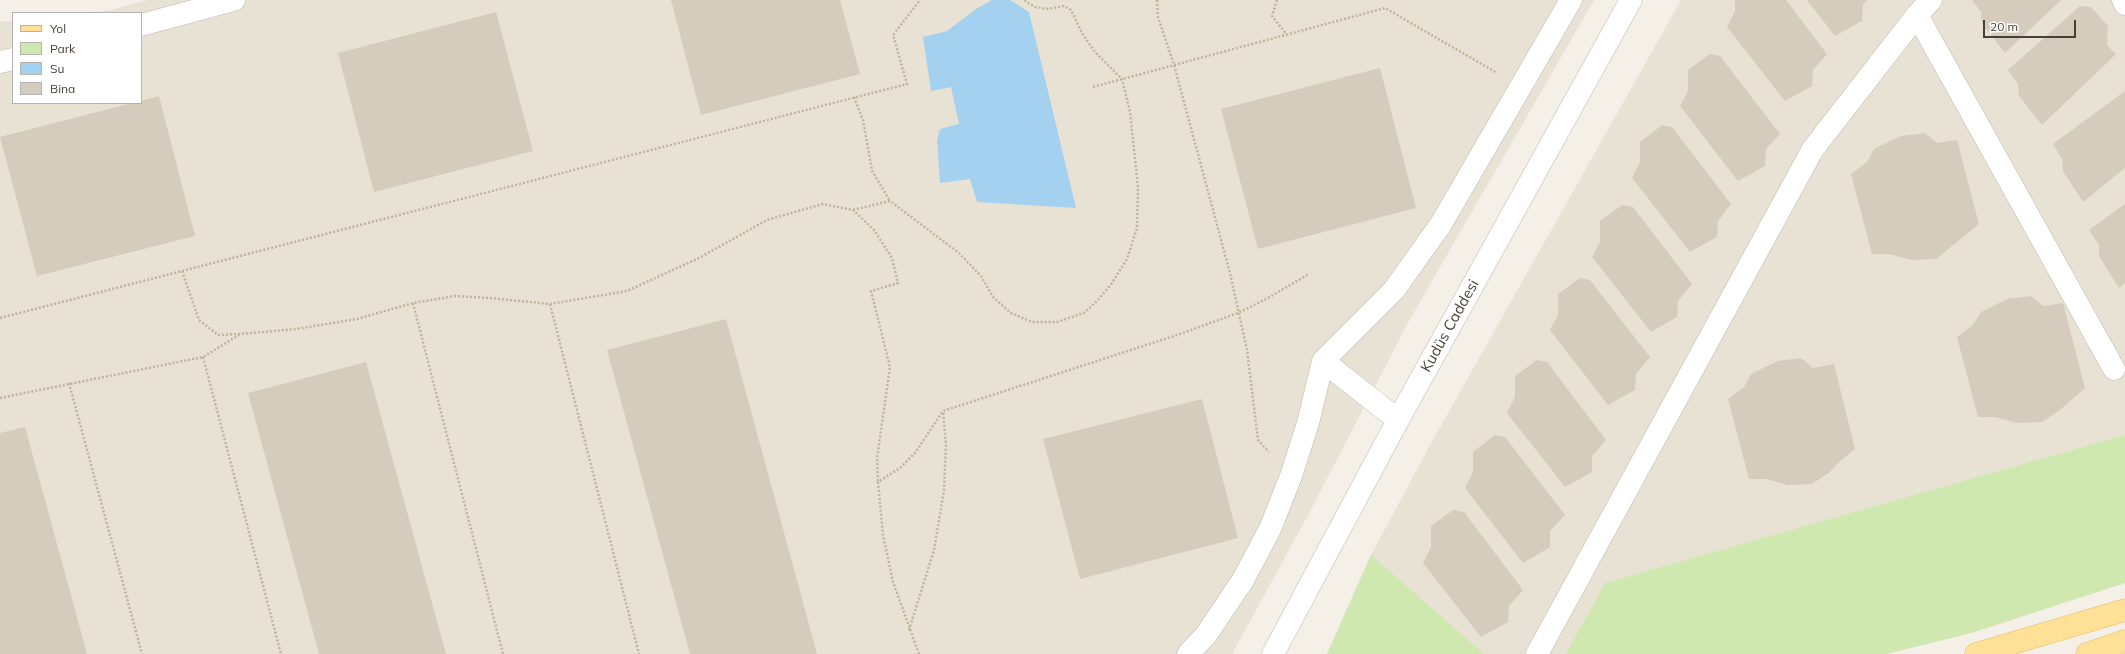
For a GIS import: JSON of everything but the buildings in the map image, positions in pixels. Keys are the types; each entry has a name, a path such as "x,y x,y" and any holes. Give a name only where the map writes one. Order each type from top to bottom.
{"main road":[{"path":"1976,654 2125,610"},
{"path":"2087,654 2125,641"}],"street":[{"path":"142,25 234,0"},
{"path":"1188,654 1206,635 1243,580 1270,529 1291,476 1308,423 1323,361 1394,290 1441,224 1522,87 1571,0"},
{"name":"Kudüs Caddesi","path":"1273,654 1398,420 1631,0"},
{"path":"2123,0 2125,4"},
{"path":"1537,654 1813,149 1924,7 2114,369"},
{"path":"0,62 12,59"},
{"path":"1323,361 1398,420"}],"path":[{"path":"0,318 906,84 893,35 920,0"},
{"path":"854,97 862,120 872,171 890,201 959,253 981,276 993,297 1011,313 1032,322 1057,322 1084,313 1098,300 1112,283 1127,259 1137,228 1138,187 1130,112 1122,79 1091,46 1083,35 1071,10 1064,6 1048,9 1035,7 1024,0"},
{"path":"1157,0 1158,17 1174,65 1230,274 1246,350 1258,440 1291,476"},
{"path":"1277,0 1272,16 1287,35"},
{"path":"1094,87 1385,8 1522,87"},
{"path":"182,271 199,320 218,336 296,329 356,319 413,303 455,296 550,304 627,291 699,258 767,220 823,204 853,210 890,201"},
{"path":"853,210 874,230 892,258 898,283 871,291 890,367 877,458 878,482 883,535 893,582 909,630 919,654"},
{"path":"878,482 900,468 910,458 943,411 1177,335 1238,313 1268,298 1309,274"},
{"path":"413,303 503,654"},
{"path":"550,304 639,654"},
{"path":"0,398 203,357 240,334"},
{"path":"203,357 282,654"},
{"path":"69,383 142,654"},
{"path":"909,630 934,550 944,490 946,445 943,411"}],"shaded area":[{"path":"148,0 1594,0 1409,321 1307,517 1232,654 0,654 0,21 12,21 12,104 142,104 142,12 94,12 111,10"},
{"path":"1681,0 2125,0 2125,583 1971,633 1886,654 1327,654 1371,555 1430,445"}],"green space":[{"path":"2125,435 2125,583 1971,633 1886,654 1566,654 1605,583"},
{"path":"1371,555 1484,654 1327,654"}],"water":[{"path":"992,0 1010,0 1029,12 1076,208 977,202 970,179 940,183 937,140 940,129 959,124 951,87 931,91 923,37 947,31 976,9"}]}
